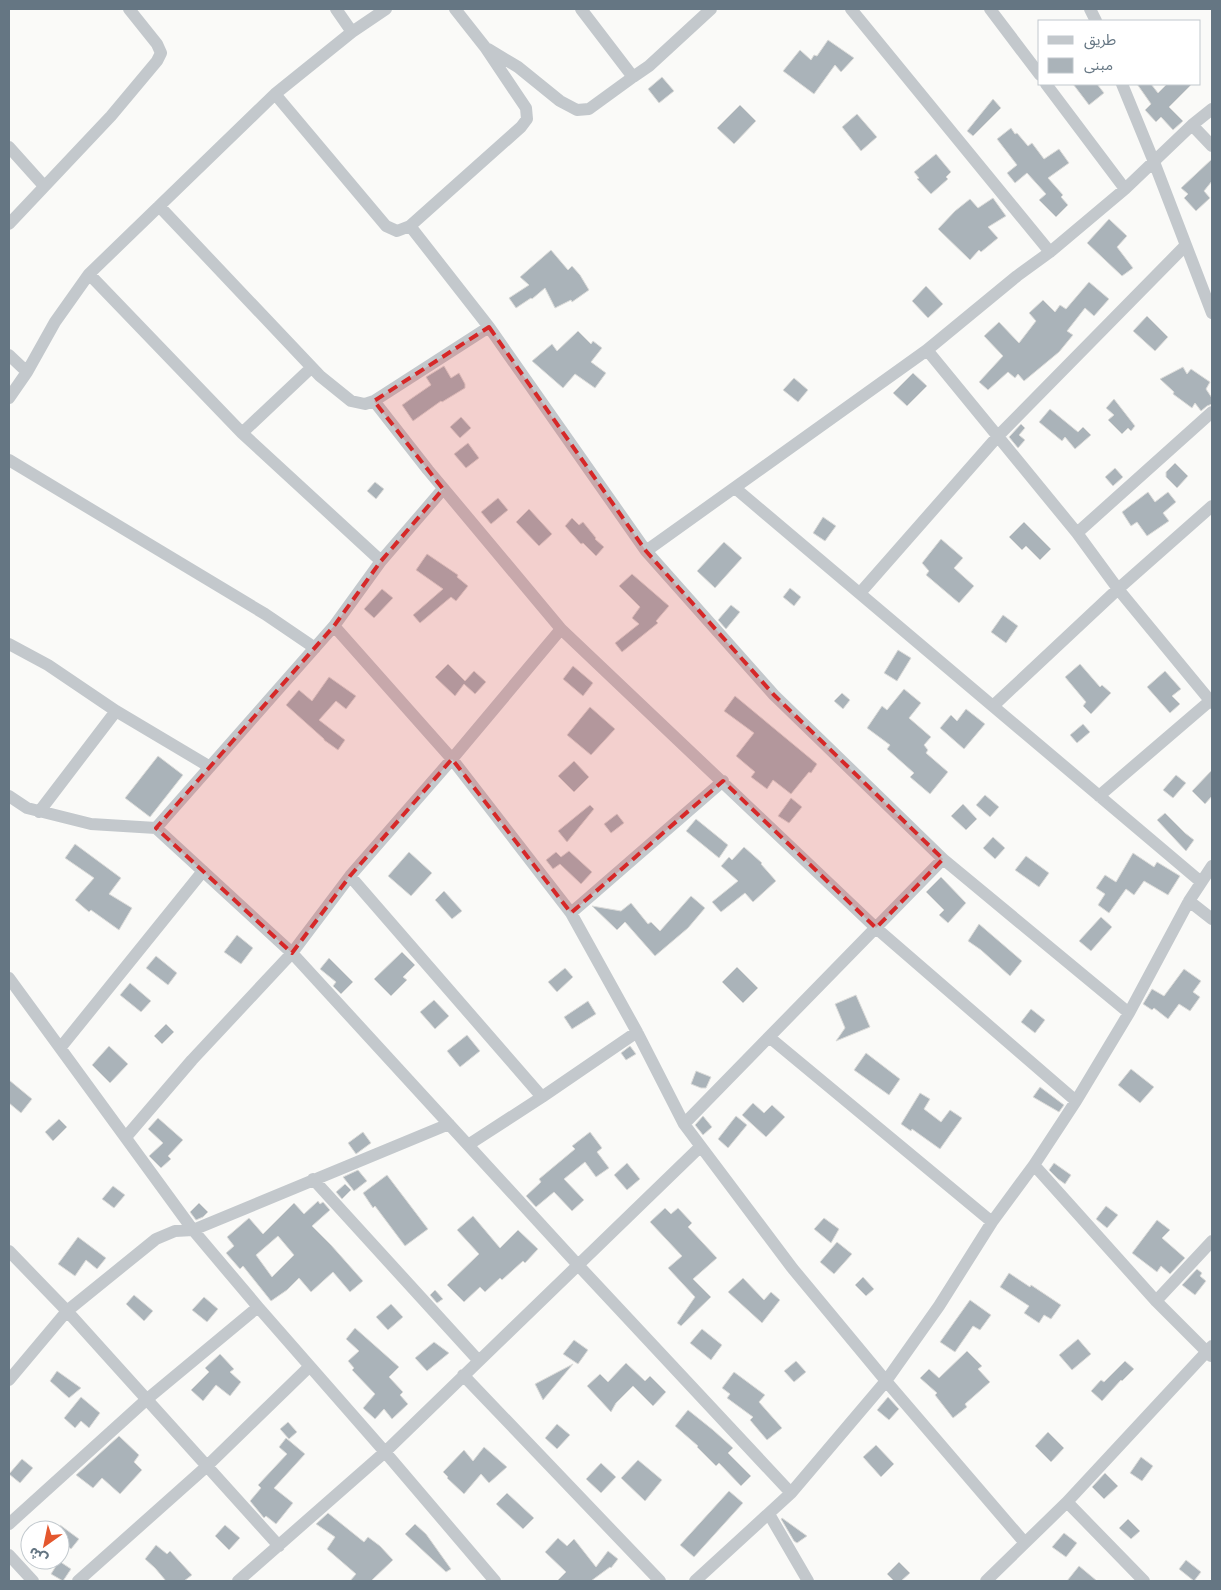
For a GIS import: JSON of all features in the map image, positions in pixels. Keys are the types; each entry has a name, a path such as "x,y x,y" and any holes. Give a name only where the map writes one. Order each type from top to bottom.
{"street":[{"path":"9,224 110,116 157,61 161,53 157,44 129,9"},
{"path":"336,9 352,32"},
{"path":"9,398 55,322 89,274 275,94 352,32 386,9"},
{"path":"275,94 386,226 397,231 410,226 521,127 527,118 526,108 485,48 455,9"},
{"path":"581,9 633,77"},
{"path":"485,48 518,67 560,101 577,110 589,109 649,66 711,9"},
{"path":"851,9 1050,252"},
{"path":"990,9 1038,72"},
{"path":"1047,85 1125,189"},
{"path":"1122,85 1212,313"},
{"path":"646,551 927,350 1017,276 1050,252 1125,189 1192,125 1212,109"},
{"path":"1192,125 1212,146"},
{"path":"9,147 44,186"},
{"path":"159,206 311,368 351,402 365,404 374,401 489,327"},
{"path":"410,226 489,327 646,551 774,695 943,859 1129,1013"},
{"path":"860,593 998,436 1185,246"},
{"path":"89,274 242,433 381,562"},
{"path":"927,350 1077,533 1118,589 1211,702 1099,796"},
{"path":"9,355 26,372"},
{"path":"242,433 311,368"},
{"path":"374,401 443,489 561,629 876,928 1076,1101"},
{"path":"1077,533 1212,412"},
{"path":"9,460 265,614 315,648"},
{"path":"735,488 1201,882"},
{"path":"156,828 334,626 381,562 443,489"},
{"path":"993,706 1118,589 1212,506"},
{"path":"334,626 452,759 571,913 638,1032 684,1124 700,1147 793,1270 1025,1543"},
{"path":"126,1137 192,1060 292,953 350,876 452,759 561,629"},
{"path":"9,644 48,665 116,711 210,766"},
{"path":"39,812 116,711"},
{"path":"571,913 723,781"},
{"path":"9,796 27,808 91,824 156,828 292,953 790,1493"},
{"path":"684,1124 943,859"},
{"path":"696,1581 790,1493 886,1381 939,1306 992,1222 1034,1165 1076,1101 1129,1013 1189,901 1212,866"},
{"path":"61,1047 203,871"},
{"path":"350,876 542,1098"},
{"path":"1189,901 1212,919"},
{"path":"9,978 193,1230 495,1581"},
{"path":"468,1145 542,1098 638,1032"},
{"path":"769,1036 992,1222"},
{"path":"9,1380 67,1311 156,1239 175,1231 193,1230 449,1124"},
{"path":"238,1581 385,1452 700,1147"},
{"path":"986,1581 1067,1502 1210,1351 1156,1301 1034,1165"},
{"path":"313,1179 478,1360"},
{"path":"1156,1301 1212,1241"},
{"path":"9,1251 67,1311 278,1546"},
{"path":"9,1524 146,1400 258,1307"},
{"path":"78,1581 206,1467 309,1367"},
{"path":"463,1375 660,1581"},
{"path":"1067,1502 1136,1579"},
{"path":"769,1514 808,1581"},
{"path":"9,1555 33,1581"}],"highlighted area":[{"path":"489,327 646,551 774,695 943,859 876,928 723,781 571,913 452,759 350,876 292,953 156,828 334,626 381,561 443,489 374,401"}],"building":[{"path":"828,40 854,58 841,72 835,65 814,94 783,71 800,50 811,60 814,55 817,56"},
{"path":"662,77 674,91 659,103 648,89"},
{"path":"1074,85 1098,85 1104,93 1089,105"},
{"path":"1138,85 1152,85 1158,93 1166,85 1191,85 1169,107 1183,121 1173,130 1161,117 1156,122 1145,110 1151,104"},
{"path":"993,99 1001,108 973,136 967,131"},
{"path":"740,105 756,121 734,144 717,128"},
{"path":"857,114 877,137 861,151 842,127"},
{"path":"1011,128 1028,146 1032,143 1044,159 1059,149 1069,163 1048,178 1063,195 1061,197 1068,205 1056,217 1039,200 1046,194 1027,173 1015,183 1007,173 1017,165 997,139"},
{"path":"936,154 951,172 946,177 948,179 931,194 917,179 919,178 914,172"},
{"path":"1212,159 1212,181 1204,191 1210,198 1196,211 1184,198 1188,194 1181,188"},
{"path":"993,198 1006,216 988,227 998,238 981,252 979,250 970,260 938,229 955,211 970,199 978,208"},
{"path":"1109,219 1127,236 1117,247 1133,268 1122,276 1087,243"},
{"path":"551,250 568,270 572,266 589,290 572,302 571,300 555,308 545,288 532,299 516,308 509,298 529,285 520,277"},
{"path":"1089,282 1109,299 1094,316 1085,308 1067,331 1073,335 1059,352 1024,381 1018,374 1015,378 1008,372 988,390 979,382 1003,356 984,336 999,322 1019,343 1036,321 1029,313 1043,300 1055,312 1060,305 1066,309"},
{"path":"926,286 943,304 928,318 912,301"},
{"path":"1147,316 1168,337 1155,351 1133,331"},
{"path":"578,331 591,344 593,341 602,348 591,362 606,373 595,388 575,374 563,388 532,361 552,344 557,351"},
{"path":"444,366 451,378 459,373 465,388 441,401 413,421 402,405 431,385 426,377"},
{"path":"1183,367 1187,374 1191,369 1210,382 1206,389 1212,398 1212,404 1201,411 1195,403 1192,408 1173,394 1174,392 1160,379"},
{"path":"913,373 927,386 907,406 893,393"},
{"path":"794,378 808,390 798,402 783,390"},
{"path":"1114,399 1135,426 1131,431 1128,428 1122,434 1108,420 1114,415 1106,408"},
{"path":"1050,409 1078,432 1083,427 1091,435 1075,449 1065,437 1062,441 1039,422"},
{"path":"461,417 471,428 460,438 450,427"},
{"path":"1021,424 1025,428 1019,435 1025,440 1018,448 1009,437"},
{"path":"468,443 479,458 466,468 454,454"},
{"path":"1175,463 1188,476 1177,488 1166,477 1166,472"},
{"path":"1115,468 1123,477 1113,486 1105,477"},
{"path":"375,482 384,489 376,499 367,491"},
{"path":"1148,492 1155,502 1168,492 1176,502 1163,513 1169,521 1147,536 1137,522 1131,526 1122,512"},
{"path":"498,498 508,510 491,524 481,512"},
{"path":"529,509 552,534 539,546 516,522"},
{"path":"823,517 836,526 825,541 813,533"},
{"path":"572,518 579,525 583,522 595,539 604,547 596,556 583,543 581,544 565,526"},
{"path":"1024,522 1051,549 1040,560 1026,546 1022,550 1009,537"},
{"path":"941,539 963,558 954,568 974,586 959,603 926,575 929,571 922,563"},
{"path":"724,542 742,558 715,588 697,571"},
{"path":"427,554 458,575 457,577 468,586 456,601 451,597 420,623 413,615 443,589 416,570"},
{"path":"632,574 669,606 656,621 658,623 622,652 615,643 639,624 632,618 640,607 619,586"},
{"path":"790,588 801,597 794,606 783,597"},
{"path":"382,589 393,598 374,618 364,609"},
{"path":"731,605 740,612 726,629 718,620"},
{"path":"1003,615 1018,626 1006,643 991,632"},
{"path":"898,650 911,658 897,681 884,673"},
{"path":"448,664 465,681 474,671 486,682 475,694 464,684 455,696 435,677"},
{"path":"1080,664 1100,687 1102,685 1111,693 1091,714 1083,706 1086,702 1065,677"},
{"path":"573,666 593,683 583,696 563,679"},
{"path":"1165,671 1181,689 1172,696 1180,704 1170,713 1147,687"},
{"path":"329,677 356,696 346,709 336,701 319,720 345,740 338,750 324,740 286,705 299,690 312,701"},
{"path":"904,689 921,703 909,718 931,737 924,745 928,750 926,753 948,772 930,794 910,777 914,773 887,749 890,745 867,728 882,706 887,710"},
{"path":"842,693 850,700 843,709 834,701"},
{"path":"735,696 817,764 791,794 773,780 767,789 751,777 755,772 736,756 754,733 724,711"},
{"path":"590,707 615,729 591,755 567,735"},
{"path":"966,709 985,724 964,749 940,728 951,715 957,721"},
{"path":"1083,724 1090,732 1077,743 1070,735"},
{"path":"158,756 183,775 150,817 125,798"},
{"path":"574,761 589,777 574,792 558,776"},
{"path":"1212,770 1212,796 1205,804 1192,791"},
{"path":"1176,775 1186,783 1173,798 1163,790"},
{"path":"985,795 999,807 990,817 976,805"},
{"path":"791,798 802,807 789,823 778,816"},
{"path":"963,804 977,819 966,830 951,816"},
{"path":"590,805 594,809 567,842 558,831"},
{"path":"1165,813 1194,840 1186,851 1157,820"},
{"path":"617,814 624,823 611,833 604,824"},
{"path":"696,819 728,845 719,858 686,831"},
{"path":"993,837 1005,848 995,859 983,848"},
{"path":"75,844 121,878 109,894 132,908 119,930 91,910 89,912 75,900 94,878 65,858"},
{"path":"744,847 762,863 776,881 753,902 745,893 721,912 712,902 738,881 721,866 729,857 732,860"},
{"path":"569,851 592,872 581,884 560,864 553,869 546,860 556,852 561,857"},
{"path":"409,852 432,873 411,896 388,876"},
{"path":"1133,853 1154,867 1157,862 1180,876 1168,895 1144,881 1134,895 1126,889 1109,913 1098,905 1105,894 1096,888 1105,875 1116,882"},
{"path":"1026,856 1049,873 1039,887 1015,870"},
{"path":"941,877 966,903 948,923 939,915 944,910 926,892"},
{"path":"444,891 462,911 452,919 435,900"},
{"path":"691,896 705,908 688,928 655,956 625,922 617,930 592,906 621,911 631,903 648,924 651,922 660,931"},
{"path":"1101,917 1112,927 1091,951 1079,941"},
{"path":"979,924 1022,961 1010,976 968,941"},
{"path":"237,935 253,948 241,964 224,952"},
{"path":"402,952 415,965 403,977 407,980 391,996 374,979"},
{"path":"156,956 177,973 168,985 146,968"},
{"path":"329,958 353,982 341,994 333,986 336,982 320,969"},
{"path":"737,967 758,988 743,1003 722,982"},
{"path":"565,968 573,977 557,992 548,982"},
{"path":"1184,969 1201,981 1193,992 1200,997 1190,1011 1179,1004 1168,1019 1154,1008 1152,1010 1143,1004 1152,989 1164,996"},
{"path":"130,983 151,1001 141,1012 120,995"},
{"path":"856,995 870,1027 836,1041 845,1028 835,1004"},
{"path":"434,1000 449,1016 435,1029 420,1012"},
{"path":"588,1001 596,1014 572,1029 564,1017"},
{"path":"1031,1009 1045,1020 1035,1033 1021,1022"},
{"path":"166,1024 174,1032 162,1044 154,1036"},
{"path":"467,1035 480,1051 460,1067 447,1051"},
{"path":"109,1046 128,1064 110,1083 92,1065"},
{"path":"630,1046 636,1054 626,1060 621,1053"},
{"path":"866,1053 900,1079 889,1095 854,1070"},
{"path":"1131,1069 1154,1087 1140,1103 1118,1085"},
{"path":"696,1071 711,1077 706,1088 691,1084"},
{"path":"9,1080 32,1099 21,1113 9,1103"},
{"path":"1040,1087 1064,1105 1059,1112 1033,1097"},
{"path":"920,1093 930,1099 924,1109 941,1122 950,1110 962,1118 940,1149 912,1129 911,1131 901,1124"},
{"path":"753,1103 764,1113 772,1105 785,1117 766,1137 742,1115"},
{"path":"703,1116 712,1127 703,1135 695,1125"},
{"path":"736,1116 747,1125 728,1148 718,1139"},
{"path":"158,1118 183,1140 168,1156 171,1159 161,1168 149,1156 163,1143 148,1129"},
{"path":"59,1119 67,1127 53,1141 45,1132"},
{"path":"363,1132 371,1143 356,1154 348,1143"},
{"path":"590,1132 602,1148 597,1152 609,1168 596,1177 585,1162 564,1179 584,1200 572,1211 554,1192 536,1207 526,1196 541,1182 539,1179 575,1149 572,1146"},
{"path":"627,1163 640,1179 627,1190 614,1175"},
{"path":"1054,1163 1071,1175 1065,1184 1049,1170"},
{"path":"358,1170 367,1181 354,1191 343,1177"},
{"path":"387,1175 428,1229 405,1246 363,1193"},
{"path":"345,1184 351,1190 342,1199 336,1192"},
{"path":"113,1186 125,1195 114,1208 102,1199"},
{"path":"318,1201 320,1204 323,1202 330,1210 312,1226 363,1281 350,1292 333,1272 311,1292 299,1278 287,1290 271,1301 243,1266 240,1269 226,1253 234,1246 227,1237 249,1218 263,1234 294,1203 304,1214","holes":["278,1236 294,1255 272,1277 256,1255"]},
{"path":"199,1203 208,1212 196,1220 190,1212"},
{"path":"1106,1206 1118,1215 1107,1228 1096,1219"},
{"path":"665,1208 671,1214 678,1208 692,1223 688,1227 717,1258 693,1279 711,1297 681,1326 677,1323 695,1297 668,1268 682,1256 650,1222"},
{"path":"473,1216 500,1248 518,1230 538,1249 525,1263 523,1261 502,1280 500,1278 485,1292 480,1287 464,1302 447,1285 479,1254 457,1230"},
{"path":"824,1218 839,1229 831,1243 814,1229"},
{"path":"1157,1220 1170,1230 1162,1238 1185,1258 1170,1274 1161,1266 1157,1272 1132,1253"},
{"path":"78,1237 106,1258 97,1269 86,1260 75,1276 58,1264"},
{"path":"837,1242 852,1254 834,1274 820,1262"},
{"path":"1197,1269 1202,1273 1200,1276 1206,1281 1195,1295 1182,1285"},
{"path":"1009,1273 1061,1305 1051,1319 1044,1315 1039,1323 1024,1313 1029,1306 1000,1287"},
{"path":"863,1277 874,1289 866,1296 855,1285"},
{"path":"743,1278 764,1300 771,1292 780,1300 762,1323 728,1292"},
{"path":"435,1290 443,1299 437,1303 430,1295"},
{"path":"134,1295 153,1311 144,1321 126,1304"},
{"path":"204,1297 218,1309 207,1322 192,1310"},
{"path":"970,1300 991,1315 980,1330 973,1326 955,1352 940,1342"},
{"path":"391,1304 403,1317 388,1330 376,1317"},
{"path":"355,1328 399,1367 389,1377 403,1392 400,1395 408,1404 392,1419 384,1409 375,1419 363,1408 375,1394 352,1370 354,1368 348,1361 359,1351 346,1339"},
{"path":"702,1329 722,1345 711,1360 690,1343"},
{"path":"1078,1339 1091,1354 1072,1370 1059,1355"},
{"path":"574,1340 588,1350 578,1364 563,1354"},
{"path":"434,1342 449,1353 427,1371 415,1358"},
{"path":"967,1351 982,1366 978,1369 990,1382 965,1404 967,1407 953,1418 935,1395 937,1393 920,1378 929,1369 939,1378"},
{"path":"220,1354 234,1369 230,1372 241,1382 230,1396 216,1385 203,1401 191,1390 209,1372 205,1368"},
{"path":"796,1361 806,1372 794,1382 784,1371"},
{"path":"1125,1361 1134,1369 1102,1401 1091,1391 1101,1380 1104,1382"},
{"path":"626,1363 645,1381 650,1376 666,1392 653,1406 633,1386 616,1403 611,1412 587,1386 600,1374 608,1382"},
{"path":"573,1364 543,1400 535,1384"},
{"path":"57,1371 81,1388 69,1398 50,1381"},
{"path":"734,1372 765,1395 759,1402 782,1428 767,1440 750,1420 753,1417 727,1398 730,1394 722,1388"},
{"path":"81,1397 100,1413 89,1428 81,1421 75,1428 64,1418"},
{"path":"888,1397 899,1409 889,1420 877,1410"},
{"path":"688,1410 733,1448 728,1453 751,1476 741,1486 719,1463 716,1466 698,1446 675,1426"},
{"path":"288,1422 297,1432 289,1439 280,1429"},
{"path":"557,1424 570,1435 557,1449 545,1438"},
{"path":"1048,1432 1064,1448 1051,1462 1035,1446"},
{"path":"119,1436 139,1455 134,1462 142,1470 120,1494 102,1478 93,1488 76,1475"},
{"path":"286,1438 305,1454 274,1488 293,1503 276,1524 266,1516 264,1518 250,1501 261,1488 258,1485 287,1454 279,1447"},
{"path":"876,1445 894,1464 881,1477 863,1457"},
{"path":"484,1447 507,1467 489,1483 481,1474 464,1494 443,1472 464,1450 473,1461"},
{"path":"1141,1457 1153,1466 1142,1481 1130,1473"},
{"path":"22,1459 33,1468 20,1483 9,1474"},
{"path":"638,1460 662,1480 645,1501 621,1478"},
{"path":"601,1463 616,1477 601,1493 586,1479"},
{"path":"1105,1473 1118,1486 1104,1499 1092,1487"},
{"path":"729,1491 743,1503 694,1557 680,1545"},
{"path":"507,1493 534,1518 523,1529 496,1504"},
{"path":"328,1513 364,1542 368,1537 380,1546 393,1560 371,1581 350,1581 356,1574 327,1549 335,1537 316,1524"},
{"path":"782,1518 807,1536 797,1543 794,1541"},
{"path":"1128,1519 1140,1531 1131,1539 1119,1528"},
{"path":"415,1524 426,1534 451,1569 446,1572 405,1534"},
{"path":"225,1525 240,1538 229,1550 215,1536"},
{"path":"70,1532 79,1539 70,1548"},
{"path":"1064,1533 1077,1543 1066,1557 1052,1547"},
{"path":"558,1538 567,1546 574,1539 596,1567 608,1551 618,1559 611,1568 591,1581 557,1581 566,1572 545,1552"},
{"path":"156,1545 167,1554 170,1551 192,1575 184,1581 166,1581 145,1559"},
{"path":"1186,1560 1201,1572 1194,1581 1179,1569"},
{"path":"899,1562 910,1573 901,1581 894,1581 887,1574"},
{"path":"1079,1566 1097,1581 1067,1581"},
{"path":"71,1569 63,1581 51,1574 53,1570"}]}
